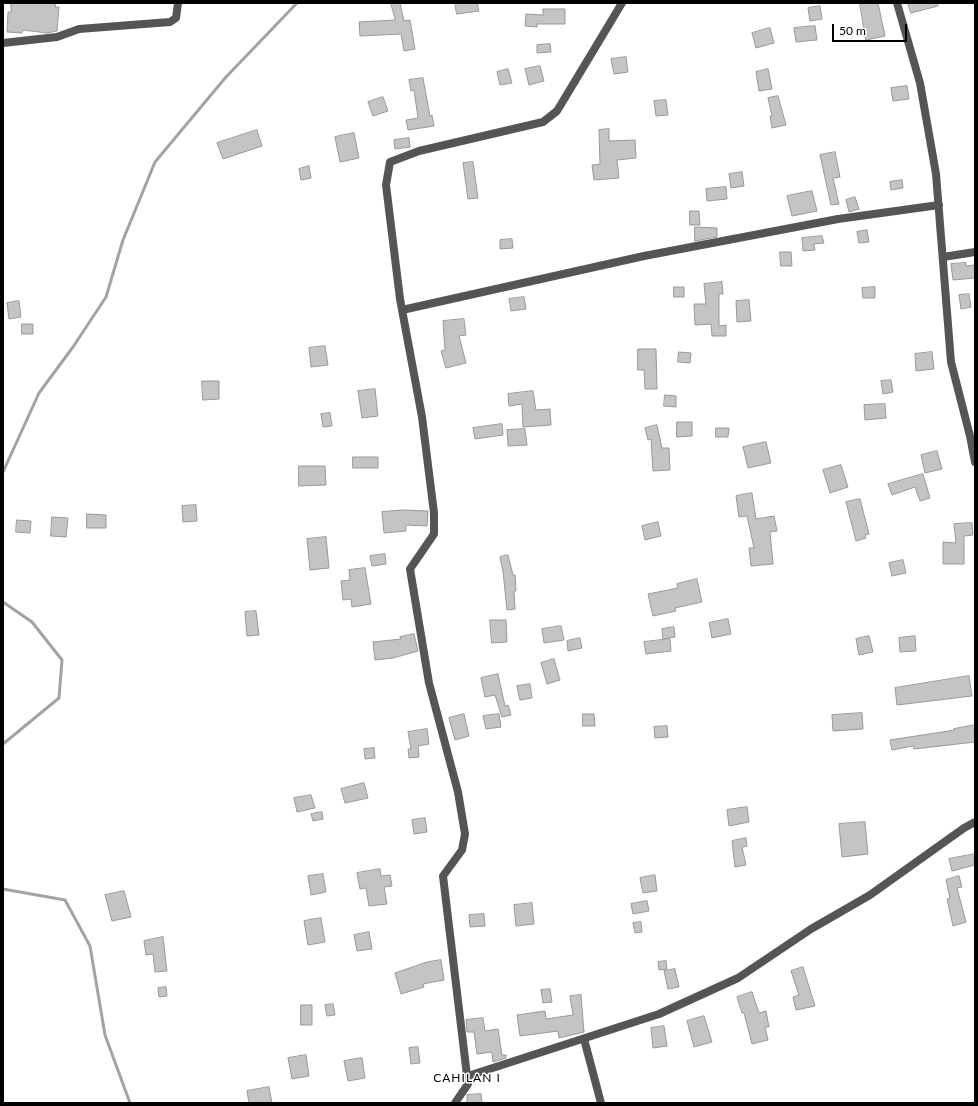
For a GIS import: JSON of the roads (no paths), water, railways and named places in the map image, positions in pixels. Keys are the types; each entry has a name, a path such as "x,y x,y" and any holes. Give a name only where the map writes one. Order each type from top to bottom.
{"street":[{"path":"3,43 57,37 79,29 170,22 176,18 178,3"},
{"path":"455,1103 468,1084 468,1076 444,876 462,850 465,834 458,792 429,683 410,569 434,534 434,513 422,417 402,310 386,185 390,162 419,151 543,122 557,111 622,3"},
{"path":"897,3 920,83 936,174 951,362 970,436 975,462"},
{"path":"402,310 644,256 838,219 939,205"},
{"path":"943,257 975,252"},
{"path":"468,1076 659,1014 738,978 811,929 870,895 964,828 975,822"},
{"path":"584,1039 601,1103"}],"waterway":[{"path":"3,472 39,393 73,347 106,297 123,240 155,162 226,77 297,3"},
{"path":"3,602 32,622 62,660 59,698 3,744"},
{"path":"3,889 65,900 90,946 105,1035 130,1103"}],"district":[{"name":"CAHILAN I","path":"467,1078"}]}
